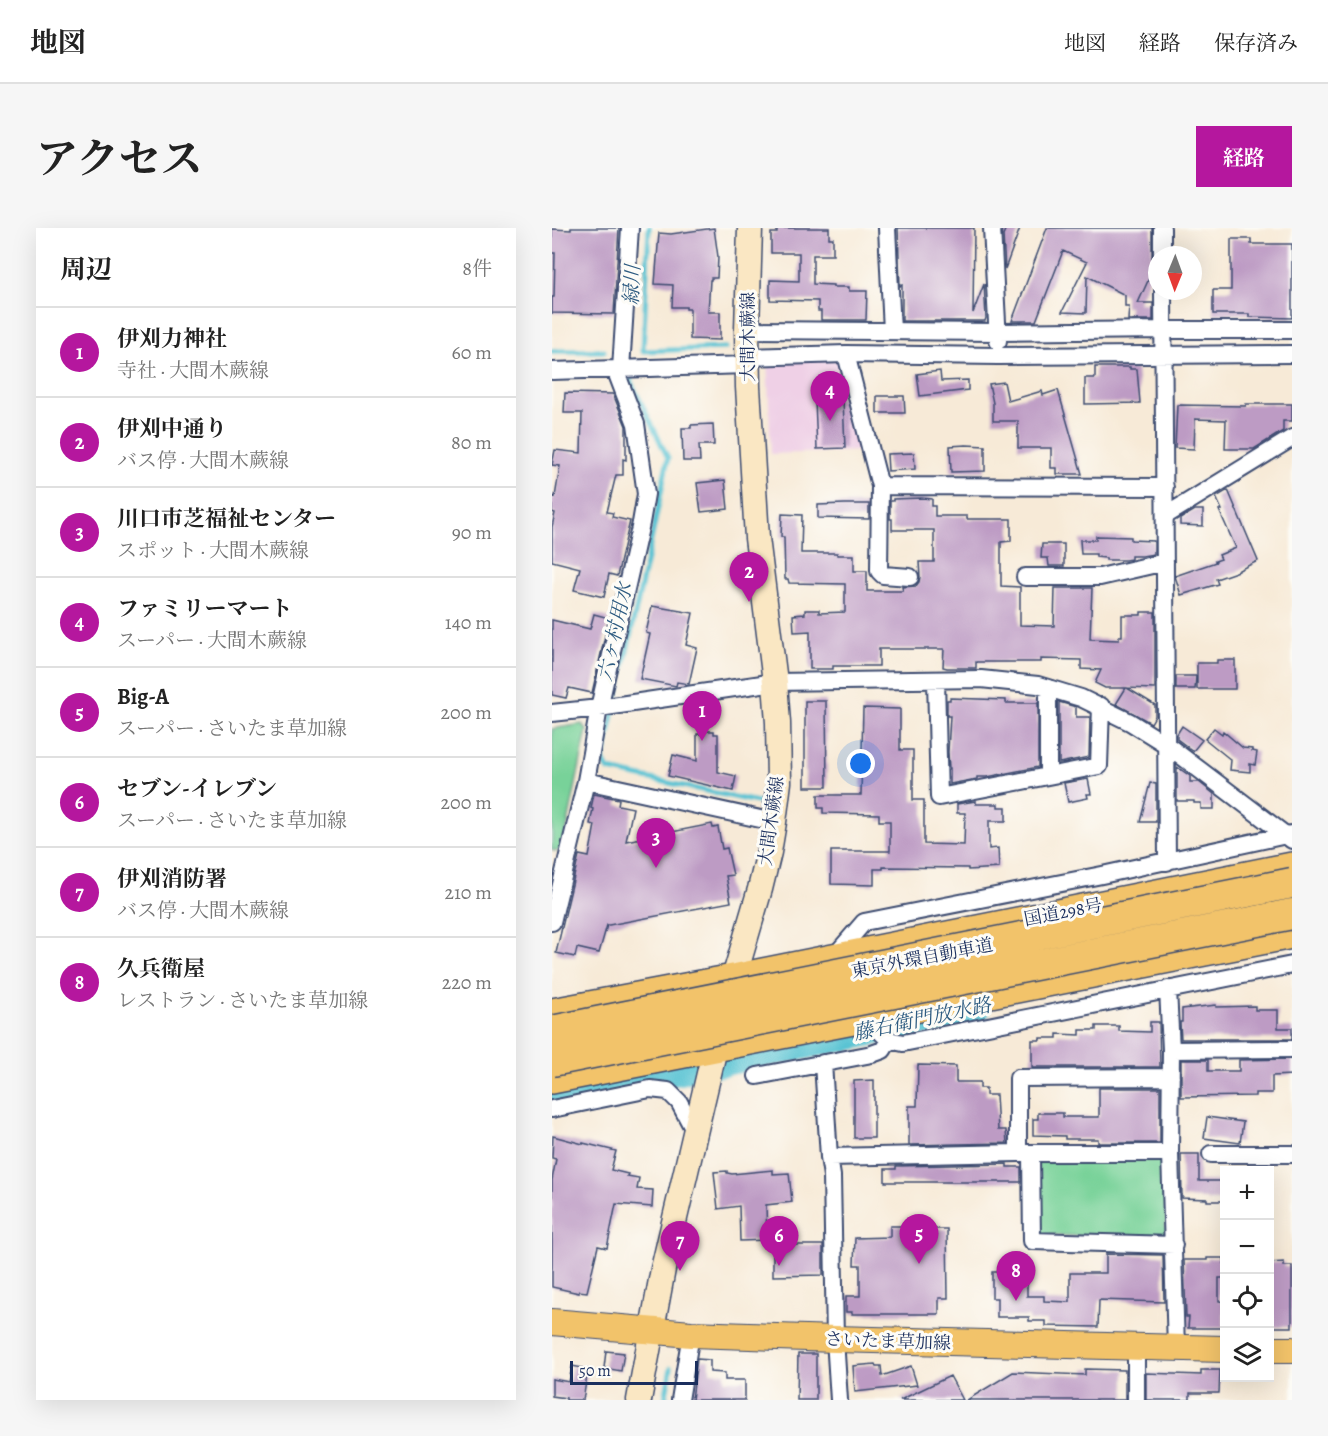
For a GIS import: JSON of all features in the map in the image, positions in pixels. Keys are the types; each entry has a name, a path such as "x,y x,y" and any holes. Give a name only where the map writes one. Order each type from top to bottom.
{"highway":[{"name":"国道298号","path":"559,1005 733,978 1292,866"},
{"name":"東京外環自動車道","path":"552,1031 1292,884"},
{"name":"東京外環自動車道","path":"552,1061 1292,914"},
{"path":"552,1080 1292,935"}],"main road":[{"name":"大間木蕨線","path":"639,1400 663,1269 694,1132 733,978 769,852 779,782 775,682 757,538 747,361 750,228"},
{"name":"さいたま草加線","path":"552,1322 652,1332 835,1340 1220,1349"},
{"path":"1274,1350 1292,1350"}],"street":[{"path":"552,922 560,859 586,781 599,708 646,494 636,424 618,369 630,228"},
{"path":"887,228 891,331"},
{"path":"992,228 998,356"},
{"path":"1162,228 1162,246"},
{"path":"1163,300 1167,862"},
{"path":"747,330 998,332 1292,330"},
{"path":"552,371 618,369 846,354 998,356 1292,354"},
{"path":"846,354 880,486 879,571 883,575 910,577"},
{"path":"1165,516 1292,438"},
{"path":"880,486 1164,487"},
{"path":"1025,577 1100,577 1165,562"},
{"path":"936,680 939,797 1099,766 1101,706"},
{"path":"552,713 775,682 936,680 1013,682 1048,688 1081,698 1131,722 1167,745 1290,836"},
{"path":"1048,688 1048,776"},
{"path":"586,781 774,822"},
{"path":"833,958 864,922 1290,836"},
{"path":"868,1019 890,1040 903,1043 1292,965"},
{"path":"1168,989 1172,1050 1170,1153 1176,1348"},
{"path":"757,1076 872,1054 883,1050 890,1040"},
{"path":"1172,1050 1292,1049"},
{"path":"823,1063 832,1176 835,1340 839,1400"},
{"path":"1172,1077 1018,1078 1032,1241 1174,1245"},
{"path":"552,1109 650,1089 668,1091 679,1102 694,1132"},
{"path":"829,1157 1170,1153"},
{"path":"1211,1154 1292,1154"},
{"path":"680,1400 691,1334"},
{"path":"1136,1347 1136,1400"}],"shaded area":[{"path":"842,358 862,451 771,454 767,359"}],"green space":[{"path":"582,724 587,730 563,848 556,851 552,850 552,729"},
{"path":"1160,1160 1165,1163 1166,1233 1164,1238 1042,1235 1038,1232 1037,1164 1041,1161"}],"building":[{"path":"571,228 619,228 614,314 552,313 555,253 552,253 552,229 571,230"},
{"path":"714,228 718,257 717,278 710,280 708,312 720,312 720,340 690,339 690,309 672,307 673,285 655,284 659,233 671,234"},
{"path":"777,228 829,228 829,238 833,238 833,255 813,255 813,284 849,287 849,291 867,291 866,320 821,320 818,301 770,300 770,280 799,281 799,253 771,253 771,233 777,233"},
{"path":"898,228 974,228 973,313 984,284 985,321 902,321"},
{"path":"1006,228 1020,228 1005,269 1003,235"},
{"path":"1047,228 1152,228 1152,246 1148,246 1148,281 1138,303 1153,303 1153,320 1128,320 1129,306 1125,306 1125,295 1087,276 1086,313 1062,312 1087,262 1063,251 1036,321 1012,321"},
{"path":"1231,239 1251,239 1251,244 1292,244 1292,318 1249,317 1249,314 1213,314 1213,290 1231,290"},
{"path":"1095,367 1137,369 1140,403 1085,404 1085,378 1095,378"},
{"path":"940,371 941,381 968,380 968,390 920,396 917,374"},
{"path":"1004,382 1008,401 1042,391 1043,395 1058,390 1082,474 1057,474 1057,468 1051,468 1051,448 1018,448 1018,421 993,421 993,403 989,384"},
{"path":"565,393 613,394 626,426 626,460 623,459 623,475 616,475 607,512 613,513 612,517 630,521 617,576 609,574 604,597 574,590 580,568 552,561 552,527 555,513 552,512 552,496 555,497 560,466 552,465 555,450 581,453 582,413 564,413"},
{"path":"877,396 904,396 905,413 877,413"},
{"path":"843,399 845,448 817,449 815,400"},
{"path":"1246,404 1292,404 1292,421 1283,421 1283,431 1254,449 1225,449 1226,420 1195,419 1194,449 1175,448 1177,405 1246,406"},
{"path":"713,424 714,445 699,445 700,461 683,461 682,428 691,428 691,425"},
{"path":"950,446 985,446 985,471 951,472"},
{"path":"914,453 915,469 888,471 887,454"},
{"path":"725,480 728,509 701,512 697,483"},
{"path":"1228,490 1258,561 1216,579 1218,584 1181,595 1175,576 1216,562 1221,559 1219,555 1236,548 1219,510 1222,510 1216,497"},
{"path":"932,499 935,516 1011,519 1011,541 1001,542 1001,586 1020,587 1020,625 1054,626 1055,588 1092,588 1090,639 1119,640 1119,636 1122,636 1122,615 1155,612 1155,689 1127,688 1155,705 1155,716 1151,723 1116,704 1126,688 1105,688 1095,683 1101,670 1081,669 1081,660 976,662 976,668 947,668 943,667 944,649 879,649 879,666 833,666 833,669 810,669 810,631 794,632 793,615 805,614 805,610 819,610 819,613 845,612 845,584 789,583 788,579 785,579 784,537 781,537 782,514 802,515 801,553 854,555 854,571 867,571 867,591 903,591 902,587 916,586 919,582 919,562 934,562 934,530 892,530 890,501"},
{"path":"869,504 869,519 818,518 818,505"},
{"path":"1195,510 1203,510 1203,526 1180,525 1180,519"},
{"path":"1096,536 1131,537 1131,540 1154,541 1154,554 1131,556 1131,559 1125,560 1106,560 1106,558 1096,557 1096,554 1081,554 1080,540 1096,540"},
{"path":"1042,544 1064,544 1064,566 1049,566 1048,558 1041,558"},
{"path":"652,606 693,613 686,645 697,648 689,684 677,682 676,686 640,679 650,634 646,633"},
{"path":"594,614 609,618 592,693 569,688 566,698 552,695 552,620 590,629"},
{"path":"1217,660 1235,660 1235,689 1197,689 1197,663 1217,663"},
{"path":"1176,676 1196,676 1195,689 1176,689"},
{"path":"950,698 1006,700 1006,703 1038,703 1038,767 950,784 948,752 950,716 947,716 947,700"},
{"path":"805,701 826,701 827,787 805,787"},
{"path":"1059,702 1076,707 1076,717 1090,717 1089,757 1059,763"},
{"path":"863,708 900,709 900,750 913,750 913,800 924,800 924,844 964,845 965,813 957,813 957,804 976,801 976,804 998,804 998,807 1006,807 1006,821 989,821 989,849 998,848 999,868 968,870 968,868 883,867 883,869 874,869 874,885 831,884 831,851 890,851 890,821 879,821 879,814 823,813 823,808 818,808 818,795 861,795"},
{"path":"1182,726 1202,740 1193,751 1177,739"},
{"path":"1214,728 1222,734 1223,731 1243,748 1257,752 1255,765 1250,764 1250,772 1230,770 1231,760 1205,739"},
{"path":"701,731 714,731 714,734 718,734 718,772 736,776 733,791 668,776 673,755 697,761 697,734 701,734"},
{"path":"1177,767 1190,776 1190,782 1199,782 1214,794 1214,809 1201,809 1201,803 1194,803 1194,801 1177,801"},
{"path":"1088,779 1091,794 1087,794 1088,798 1068,802 1064,783"},
{"path":"1150,783 1156,784 1156,822 1140,822"},
{"path":"594,794 619,799 618,805 633,808 626,841 712,824 713,828 718,827 722,849 727,848 733,875 726,876 731,902 607,925 599,953 577,948 575,957 556,953 579,855 589,857 595,825 590,824"},
{"path":"1216,1005 1216,1007 1255,1006 1255,1010 1278,1010 1278,1028 1292,1028 1292,1039 1181,1039 1182,1009"},
{"path":"1150,1022 1159,1022 1160,1067 1032,1067 1032,1040 1057,1038 1057,1034 1080,1035 1080,1030 1096,1030 1096,1026 1119,1026 1119,1031 1150,1032"},
{"path":"1292,1059 1292,1075 1272,1076 1272,1093 1255,1093 1255,1096 1181,1097 1181,1060 1208,1060 1208,1071 1239,1071 1239,1060"},
{"path":"918,1065 956,1066 956,1082 980,1082 980,1088 986,1088 986,1095 996,1095 998,1130 1006,1130 1007,1143 909,1145 909,1106 917,1106"},
{"path":"874,1080 874,1138 854,1138 854,1081"},
{"path":"1099,1088 1160,1088 1160,1143 1098,1143 1098,1139 1065,1139 1065,1136 1033,1135 1033,1119 1038,1119 1038,1113 1063,1113 1063,1117 1099,1117"},
{"path":"1207,1117 1243,1122 1240,1143 1204,1138"},
{"path":"553,1136 616,1151 611,1170 639,1178 637,1189 653,1190 652,1207 616,1204 607,1248 598,1246 587,1292 579,1291 579,1293 552,1287 552,1180 556,1159 552,1158"},
{"path":"1181,1154 1199,1154 1199,1181 1220,1181 1220,1201 1182,1198"},
{"path":"1007,1164 1007,1167 1021,1167 1021,1182 885,1182 885,1169 896,1169 896,1166"},
{"path":"773,1170 773,1174 789,1173 792,1202 766,1205 767,1240 740,1241 739,1206 718,1209 714,1172 727,1171 732,1174"},
{"path":"890,1226 904,1226 905,1229 947,1229 948,1298 939,1298 939,1314 852,1314 852,1312 846,1312 846,1296 860,1296 860,1265 854,1265 855,1238 890,1237"},
{"path":"773,1245 823,1245 823,1275 773,1276"},
{"path":"1106,1254 1163,1255 1164,1302 1099,1300 1098,1327 1046,1326 1046,1321 1029,1321 1029,1317 997,1317 997,1298 992,1298 992,1272 1024,1272 1027,1296 1044,1296 1044,1301 1070,1302 1070,1273 1106,1273"},
{"path":"1207,1258 1220,1258 1220,1328 1188,1328 1184,1260 1207,1260"},
{"path":"1284,1262 1284,1266 1292,1266 1292,1327 1274,1327 1274,1263"},
{"path":"606,1351 624,1353 621,1371 604,1368"},
{"path":"798,1354 816,1354 816,1400 797,1400"},
{"path":"697,1359 710,1360 710,1372 725,1373 725,1380 745,1380 745,1400 692,1400"},
{"path":"875,1364 881,1366 882,1376 911,1366 917,1385 855,1392 853,1366"},
{"path":"572,1366 588,1369 583,1400 566,1400 566,1398 552,1396 552,1379 569,1382"},
{"path":"1085,1369 1125,1370 1125,1400 967,1400 1013,1372 1085,1375"},
{"path":"1201,1370 1220,1370 1219,1393 1190,1393 1190,1400 1146,1400 1146,1373 1201,1375"},
{"path":"950,1376 963,1400 900,1400"}],"waterway":[{"name":"緑川","path":"649,228 643,351 725,348"},
{"path":"552,351 604,351"},
{"name":"六ヶ村用水","path":"630,370 631,382 668,458 603,761 609,770 757,802"},
{"name":"藤右衛門放水路","path":"552,1094 975,1010"},
{"name":"六ヶ村用水","path":"665,1400 671,1368"}],"place":[{"name":"ファミリーマート","path":"830,421"},
{"name":"伊刈中通り","path":"749,602"},
{"name":"伊刈力神社","path":"702,741"},
{"name":"川口市芝福祉センター","path":"656,868"},
{"name":"Big-A","path":"919,1264"},
{"name":"セブン-イレブン","path":"779,1266"},
{"name":"伊刈消防署","path":"680,1271"},
{"name":"久兵衛屋","path":"1016,1301"}]}
